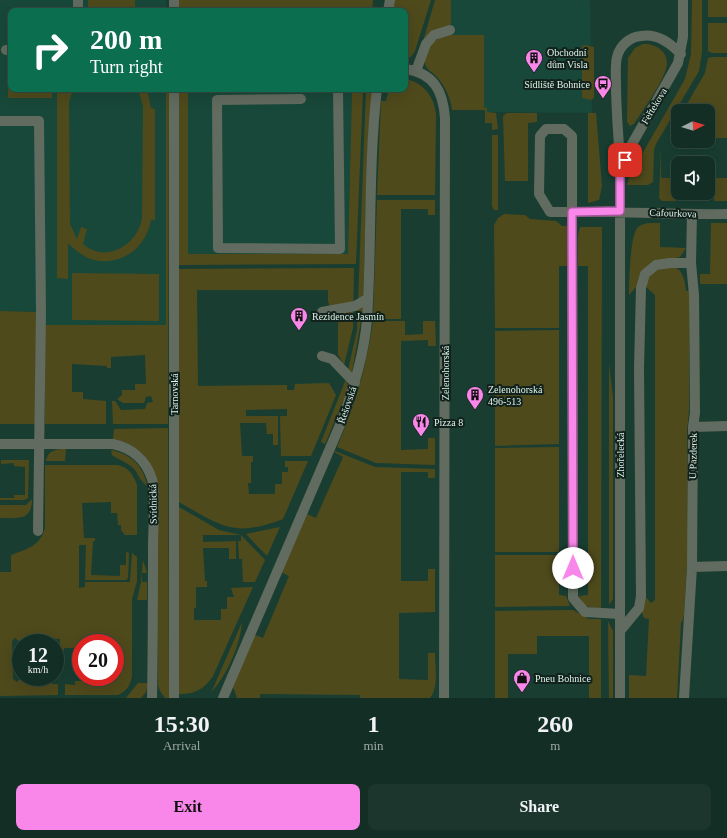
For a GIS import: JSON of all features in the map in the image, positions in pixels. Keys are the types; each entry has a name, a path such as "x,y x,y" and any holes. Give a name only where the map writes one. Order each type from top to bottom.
{"street":[{"name":"Feřtekova","path":"620,211 620,175 632,144 675,71 681,54 683,37 683,0"},
{"path":"416,71 426,44 434,35 450,30"},
{"path":"620,175 616,107 616,61 619,52 627,41 635,36 645,35 655,36 669,43 681,54"},
{"name":"Zelenohorská","path":"408,69 428,77 440,92 444,102 445,118 444,698"},
{"name":"Tarnovská","path":"174,92 174,698"},
{"path":"301,99 217,100 218,248 340,249 338,92"},
{"name":"Řešovská","path":"224,698 278,568 344,418 355,382 365,333 371,171 378,92"},
{"path":"0,121 40,121 38,531"},
{"name":"Cafourkova","path":"572,212 572,136 564,128 546,129 540,136 539,194 550,212 572,212 620,211 727,214"},
{"name":"Zhořelecká","path":"620,211 620,698"},
{"path":"572,212 573,598 585,612 620,614"},
{"name":"U Pazderek","path":"684,698 692,567 693,427 695,413 694,294 691,263 692,214"},
{"path":"620,631 639,608 640,596 641,288 645,274 656,265 691,263"},
{"path":"322,312 355,306 367,299"},
{"path":"322,356 332,359 355,382"},
{"path":"693,427 727,426"},
{"name":"Svídnická","path":"0,444 113,444 122,446 134,452 142,461 152,479 154,511 152,698"},
{"path":"692,567 727,566"}],"shaded area":[{"path":"0,0 166,0 166,8 8,8 8,92 166,92 166,325 45,325 45,312 0,311"},
{"path":"88,0 135,0 135,8 88,8"},
{"path":"179,0 373,0 372,8 179,8"},
{"path":"393,0 431,0 415,51 411,57 408,58 408,8 392,8"},
{"path":"435,0 451,0 451,24 421,48"},
{"path":"451,0 590,0 592,113 487,112 450,33"},
{"path":"692,0 702,0 702,52 699,71 680,104 671,104 671,119 654,150 653,182 648,185 627,185 630,175 685,79 691,54"},
{"path":"708,0 727,0 727,17 708,17"},
{"path":"708,23 727,23 727,53 712,53 708,51"},
{"path":"450,33 452,35 484,35 484,107 487,108 487,112 496,113 498,129 492,130 492,123 485,123 485,110 452,110 450,100 444,87 425,64 425,53 431,44"},
{"path":"643,44 653,45 662,50 665,54 667,64 656,90 634,124 630,126 627,122 628,58 635,48"},
{"path":"583,45 594,47 594,98 591,100 582,98"},
{"path":"727,57 727,138 715,138 715,104 687,104 705,73 708,58"},
{"path":"408,80 417,83 422,87 433,101 436,114 435,195 377,195 381,101 386,101 388,92 408,92"},
{"path":"8,92 52,92 52,98 8,98"},
{"path":"57,92 72,92 69,102 70,224 77,239 81,227 87,229 83,244 92,250 111,252 120,249 128,243 139,228 142,218 143,106 139,92 148,92 151,108 155,109 155,220 151,220 148,231 137,248 119,259 99,261 88,258 68,243 68,279 57,278"},
{"path":"166,92 169,92 168,424 113,424 112,401 115,401 121,410 145,409 147,403 153,402 151,396 146,397 144,403 123,403 117,399 122,395 122,390 135,390 135,384 146,384 145,355 111,357 111,368 107,368 107,366 72,364 72,392 83,392 83,399 106,401 106,424 45,424 45,325 166,325"},
{"path":"179,92 188,92 188,254 348,254 352,92 363,92 356,264 179,265"},
{"path":"188,92 352,92 348,254 188,254"},
{"path":"366,92 372,92 367,157 363,310 352,372 348,370 357,330"},
{"path":"507,113 537,113 537,122 528,123 528,181 505,181 503,116"},
{"path":"588,113 596,113 602,186 599,200 588,203"},
{"path":"492,135 498,135 498,210 494,210 492,206"},
{"path":"661,147 661,178 671,178 671,200 676,201 662,201 659,198"},
{"path":"715,178 727,178 727,201 714,201"},
{"path":"377,200 435,200 435,215 428,215 428,209 401,209 401,319 373,319"},
{"path":"709,200 709,201 681,201"},
{"path":"504,214 525,215 530,219 556,221 562,226 567,226 567,266 559,266 559,328 495,328 494,225 498,218"},
{"path":"660,223 660,247 686,248 680,257 658,262 629,295 630,259 635,231 643,224"},
{"path":"711,223 727,223 727,284 700,284 700,274 710,274"},
{"path":"580,227 602,227 601,609 585,606 579,596 588,595 588,266 578,266 578,235"},
{"path":"674,267 680,271 684,280 686,291 689,291 689,411 687,431 688,545 684,615 681,622 677,698 629,698 629,675 646,676 649,619 644,618 641,610 645,596 651,603 655,600 655,295 645,286 652,273 655,271"},
{"path":"354,268 353,328 344,365 338,355 338,318 344,313 330,307 328,301 328,290 197,290 198,386 287,385 287,390 294,390 295,384 329,383 336,395 311,456 281,456 280,416 287,416 287,409 246,410 246,416 278,416 278,445 273,445 273,434 267,434 266,423 240,423 242,456 253,456 253,462 251,462 251,483 248,483 249,494 275,494 275,484 282,484 282,472 288,472 288,467 285,467 285,461 308,461 283,519 252,528 228,527 217,523 179,502 179,269"},
{"path":"72,273 159,274 159,321 72,320"},
{"path":"0,311 37,312 36,424 0,424"},
{"path":"373,321 405,321 405,335 423,334 423,321 435,321 436,346 428,346 428,340 401,341 401,450 428,449 428,438 435,438 435,465 376,463 337,447 360,385"},
{"path":"559,330 559,444 495,446 495,331"},
{"path":"609,364 613,398 613,599 609,605"},
{"path":"346,379 348,387 347,392 325,444 321,442"},
{"path":"168,428 169,698 165,698 158,685 157,485 152,468 143,454 122,441 113,439 114,429"},
{"path":"559,447 559,552 495,552 495,448"},
{"path":"59,449 66,449 65,461 46,461 51,452"},
{"path":"111,450 125,454 140,467 147,486 136,471 112,455"},
{"path":"335,451 375,467 435,469 435,478 428,478 428,472 401,472 401,581 428,581 428,569 435,569 435,612 399,613 399,679 428,680 428,653 435,653 435,688 430,698 360,698 360,695 260,694 260,698 237,698 233,687 253,634 263,638 289,576 281,572 307,514 316,518 343,457 334,452"},
{"path":"1,460 29,460 28,498 24,500 0,500 0,498 14,498 14,495 25,495 25,467 14,466 14,463 1,464"},
{"path":"45,465 118,465 130,472 134,478 137,485 137,535 125,535 121,530 121,525 118,525 117,513 111,513 111,502 82,503 84,538 95,538 95,541 93,541 91,575 120,576 120,565 126,565 126,552 129,553 128,578 126,580 85,580 86,545 79,545 79,588 85,587 85,582 130,582 132,553 137,557 137,581 132,599 132,676 128,687 118,695 65,695 65,684 72,685 72,686 124,686 124,634 72,634 72,648 64,648 64,634 12,634 12,686 58,686 58,695 0,696 0,572 11,572 11,555 37,543 45,527"},
{"path":"32,499 30,511 27,515 18,518 0,518 0,505 26,505"},
{"path":"179,507 219,530 241,535 203,535 203,542 236,541 236,559 229,559 229,548 203,548 205,581 207,581 207,587 196,587 196,608 194,608 194,620 221,620 221,609 227,609 227,597 234,597 231,588 253,587 213,676 207,684 199,690 185,694 179,694"},
{"path":"280,527 267,556 246,534"},
{"path":"241,535 265,560 255,582 243,582 242,559 239,559 238,541 241,541"},
{"path":"495,555 559,555 559,595 566,596 570,606 495,607"},
{"path":"143,560 147,573 142,573 142,582 147,582 147,600 137,600 141,582"},
{"path":"573,610 589,619 601,619 601,698 589,698 589,636 537,636 537,654 508,654 508,698 495,698 495,611"},
{"path":"608,621 613,631 613,698 609,698"},
{"path":"242,622 239,641 232,660 217,686 211,693"},
{"path":"138,683 148,683 146,692 141,698 126,698"}],"place":[{"name":"Obchodní dům Visla","path":"534,73"},
{"name":"Sídliště Bohnice","path":"603,99"},
{"name":"Rezidence Jasmín","path":"299,331"},
{"name":"Zelenohorská 496-513","path":"475,410"},
{"name":"Pizza 8","path":"421,437"},
{"name":"Pneu Bohnice","path":"522,693"}],"route":[{"path":"573,568 572,212 620,211 620,175 625,160"}]}
